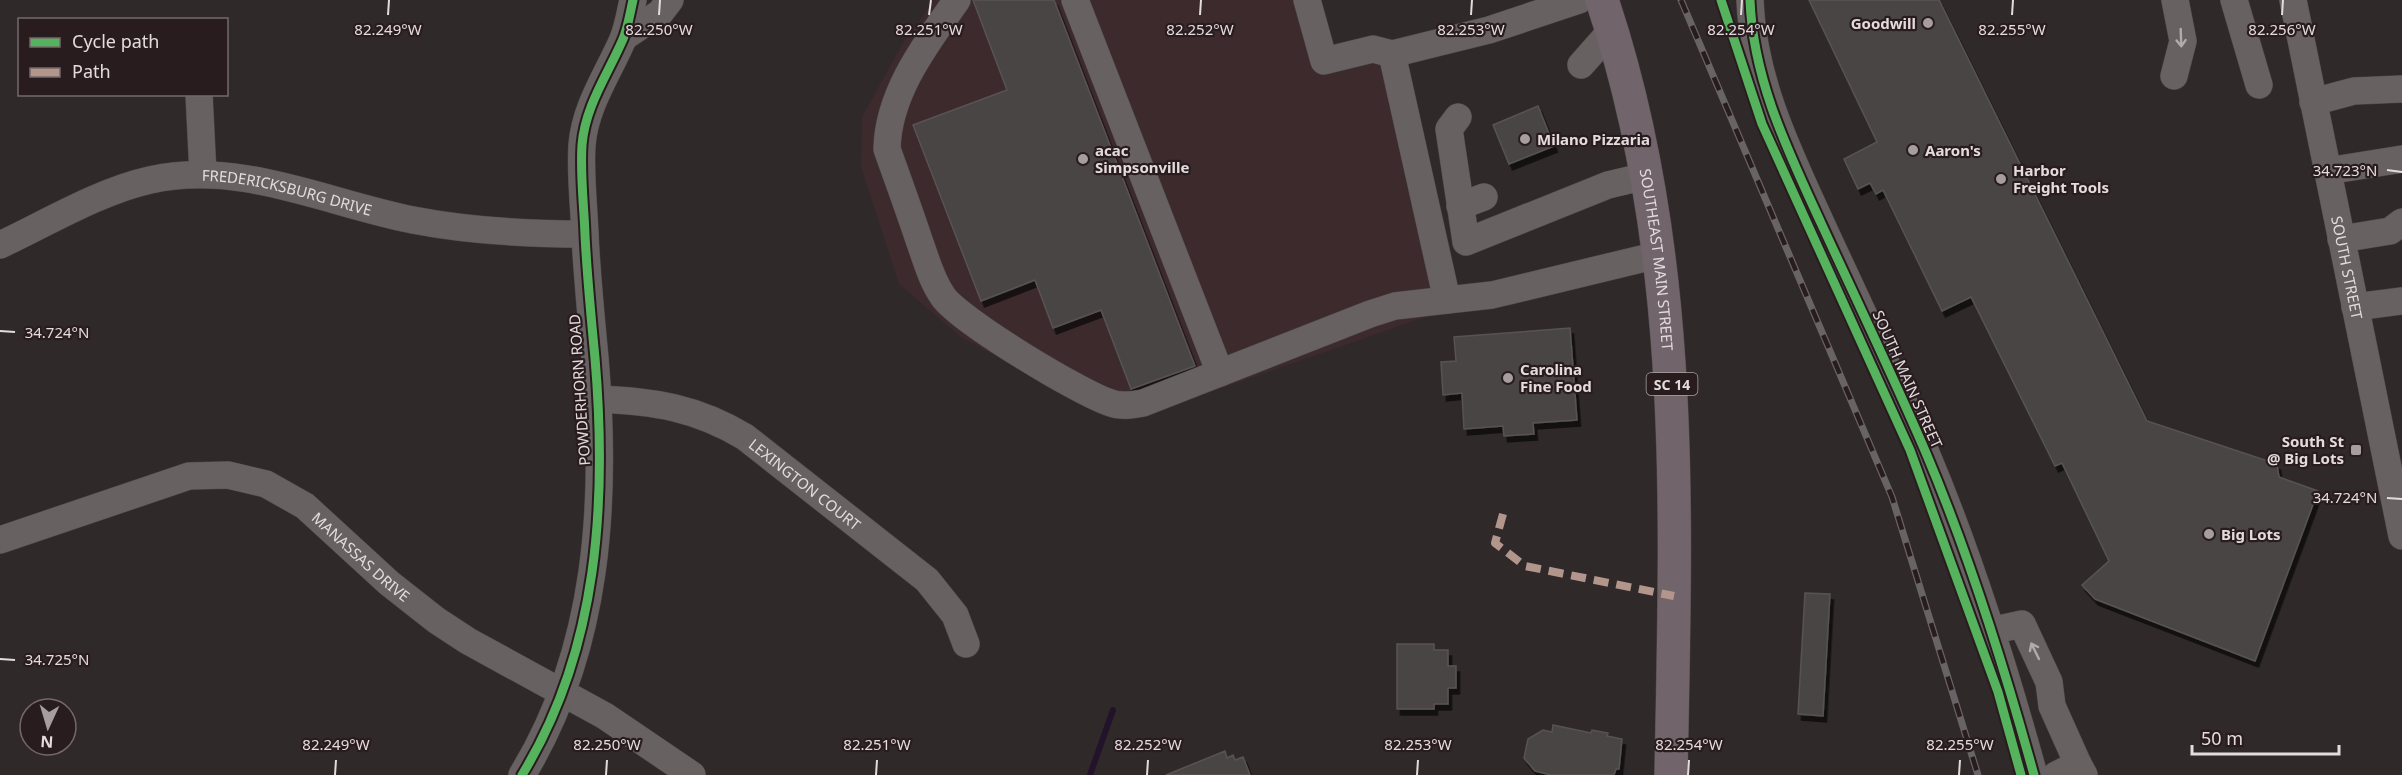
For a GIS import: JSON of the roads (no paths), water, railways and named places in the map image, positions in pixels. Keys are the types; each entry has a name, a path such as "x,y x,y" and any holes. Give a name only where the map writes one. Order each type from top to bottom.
{"main road":[{"name":"SOUTHEAST MAIN STREET","path":"1602,0 1629,95 1646,176 1665,301 1673,408 1675,524 1671,775"}],"street":[{"name":"POWDERHORN ROAD","path":"522,775 543,738 580,640 594,571 599,510 597,399 581,187 585,123 594,98 624,37 633,0"},
{"path":"624,37 660,13 670,0"},
{"path":"957,0 927,43 894,104 887,132 887,149 931,273 942,296 951,308 996,339 1111,403 1126,405 1143,403 1395,306 1492,295 1658,255"},
{"path":"1307,0 1324,61 1373,49 1392,54 1489,30 1579,0"},
{"name":"SOUTH MAIN STREET","path":"1750,0 1752,34 1764,89 1810,200 1926,454 2013,699 2034,775"},
{"path":"2174,76 2183,41 2175,0"},
{"path":"2234,0 2259,84"},
{"name":"SOUTH STREET","path":"2293,0 2355,306 2398,492 2402,536"},
{"path":"1082,2 1220,373"},
{"path":"1581,65 1611,31"},
{"path":"1392,54 1447,300"},
{"path":"2313,102 2354,92 2402,89"},
{"path":"199,96 203,174"},
{"path":"1458,117 1449,129 1472,201 1466,242 1608,186 1646,176"},
{"path":"2327,171 2402,159"},
{"name":"FREDERICKSBURG DRIVE","path":"0,245 95,200 150,180 203,174 279,184 363,209 415,220 548,234 585,234"},
{"path":"2341,239 2390,231 2402,222"},
{"path":"2355,306 2402,301"},
{"name":"LEXINGTON COURT","path":"597,399 639,401 689,411 718,421 746,437 927,580 955,615 966,644"},
{"name":"MANASSAS DRIVE","path":"0,540 189,476 210,474 249,479 285,493 305,506 389,583 436,620 604,716 692,775"},
{"path":"1990,631 2022,624 2049,682 2052,706 2073,771"}],"waterway":[{"path":"1090,775 1113,710"}],"railway":[{"path":"1681,0 1892,497 1978,775"}],"place":[{"name":"Goodwill","path":"1928,23"},
{"name":"Milano Pizzaria","path":"1525,139"},
{"name":"Aaron's","path":"1913,150"},
{"name":"acac Simpsonville","path":"1083,159"},
{"name":"Harbor Freight Tools","path":"2001,179"},
{"name":"Carolina Fine Food","path":"1508,378"},
{"name":"South St @ Big Lots","path":"2356,450"},
{"name":"Big Lots","path":"2209,534"}]}
